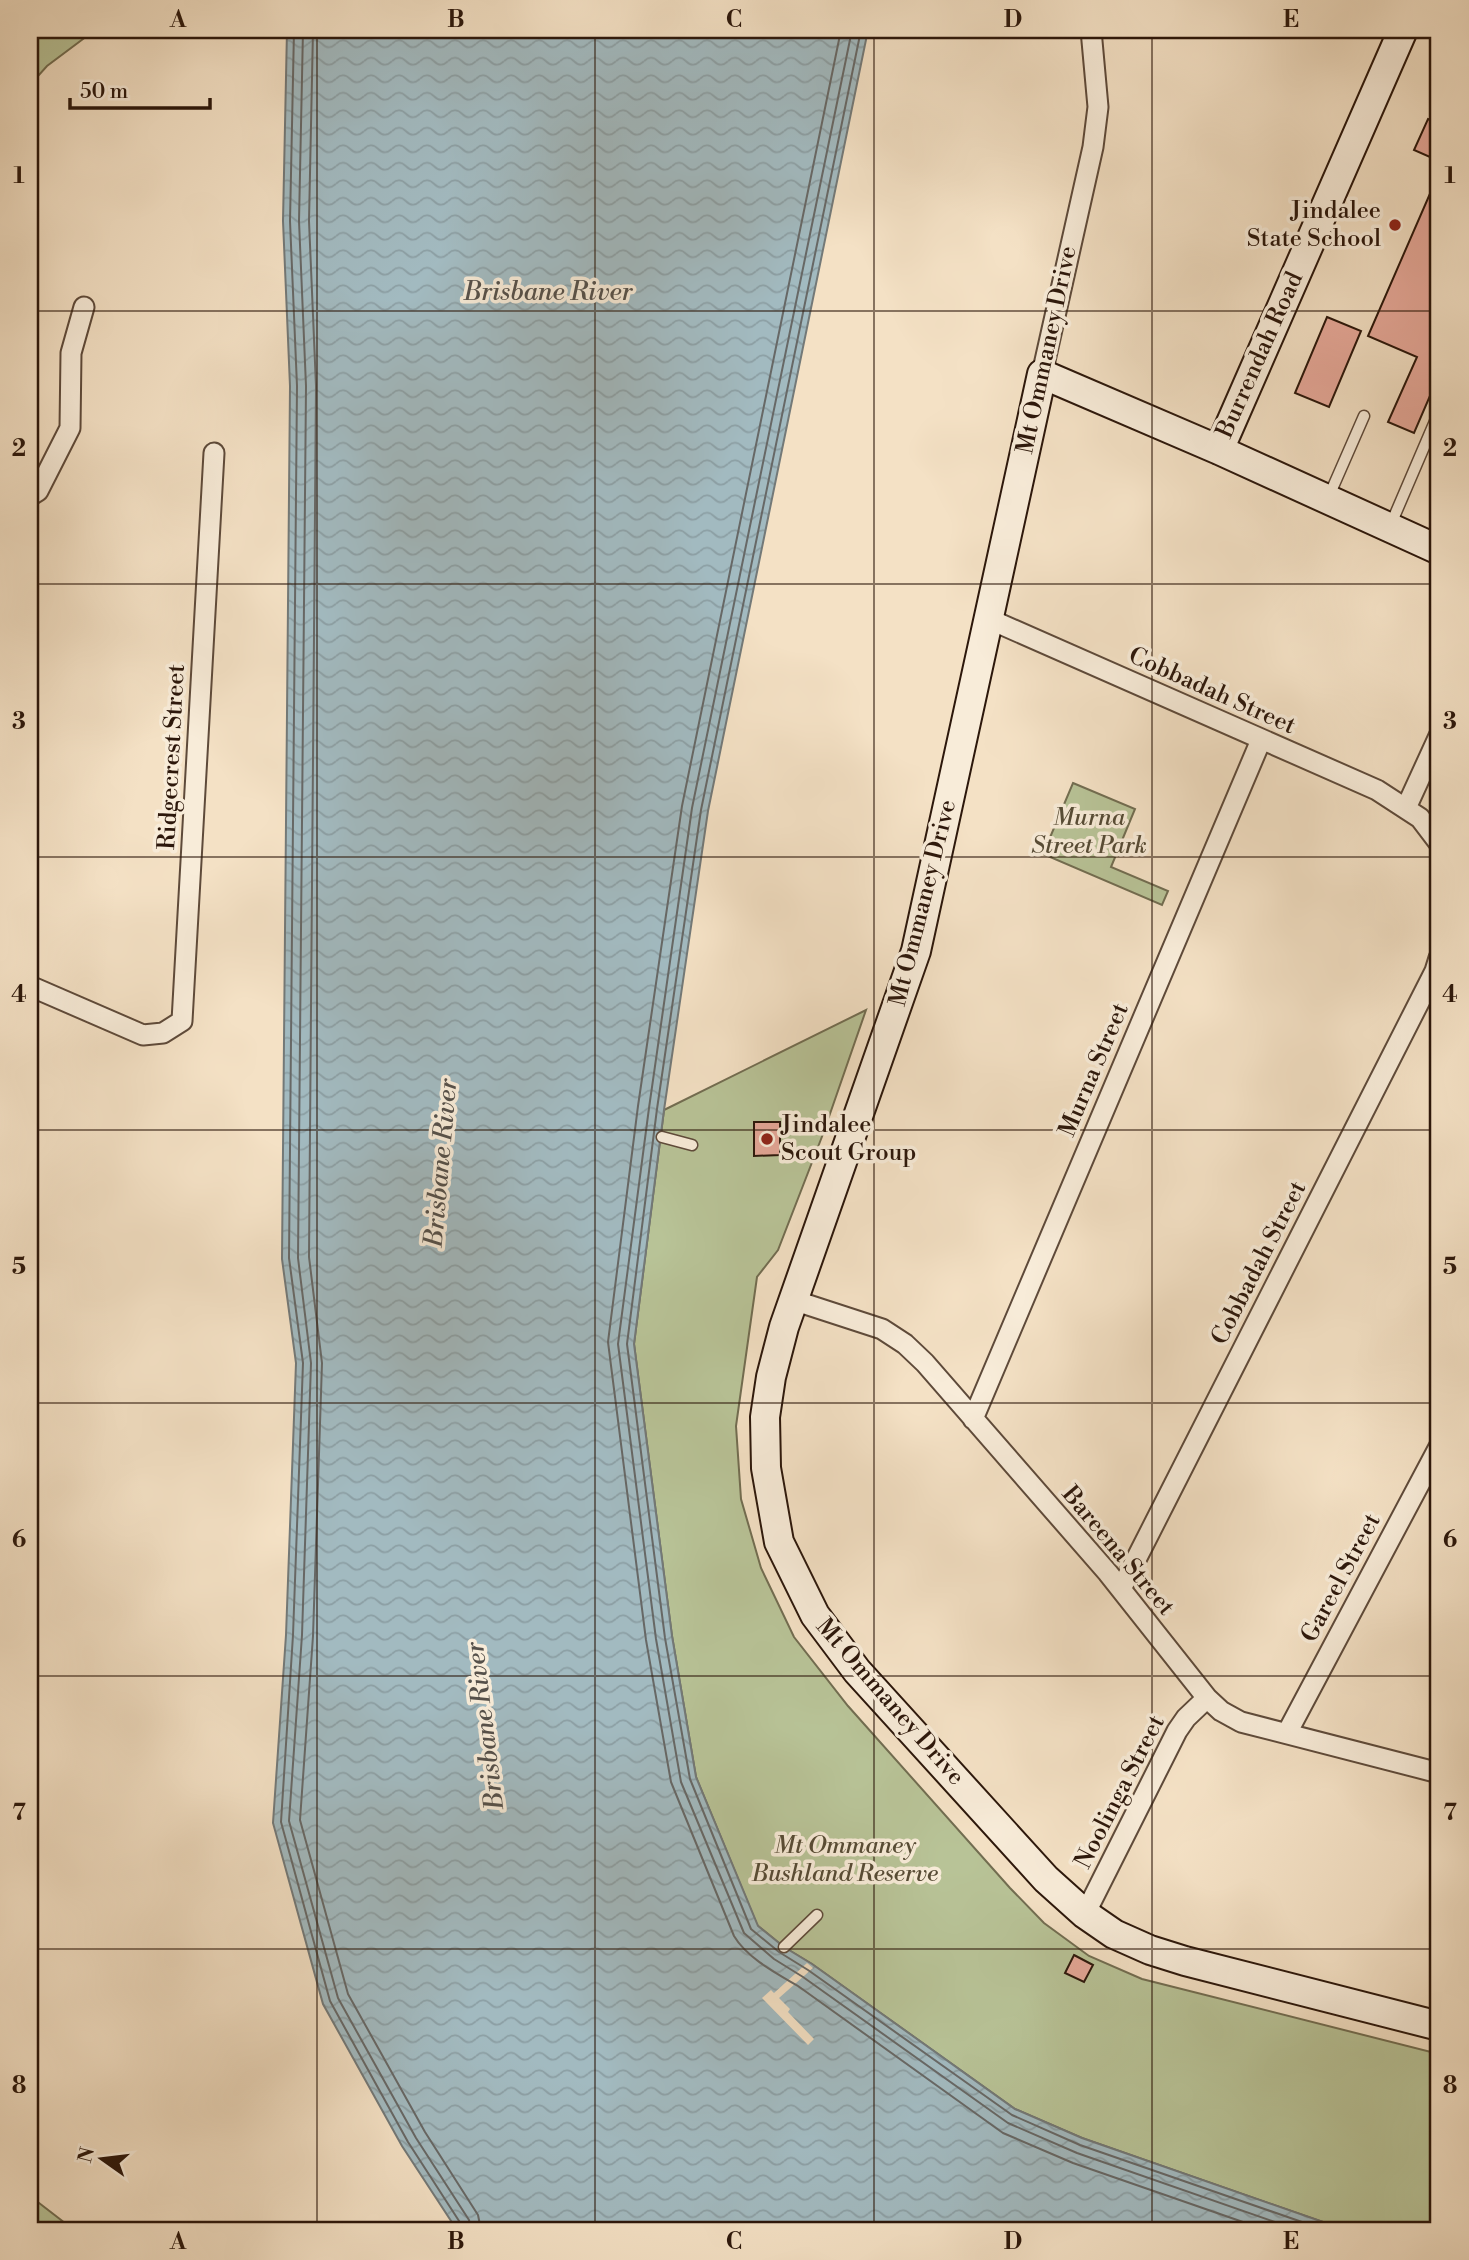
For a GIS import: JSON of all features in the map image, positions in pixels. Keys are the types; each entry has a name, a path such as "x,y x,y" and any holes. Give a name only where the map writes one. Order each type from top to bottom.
{"street":[{"name":"Mt Ommaney Drive","path":"1091,30 1098,107 1093,147 916,951 793,1300 771,1377 765,1418 766,1468 779,1542 815,1615 858,1671 1046,1879 1085,1914 1114,1934 1150,1950 1439,2026"},
{"name":"Burrendah Road","path":"1219,450 1401,31"},
{"path":"30,496 38,491 70,428 71,354 84,307"},
{"path":"1042,374 1219,450 1439,550"},
{"name":"Ridgecrest Street","path":"30,986 143,1035 163,1033 182,1021 214,453"},
{"name":"Cobbadah Street","path":"989,620 1377,790 1420,818 1439,843"},
{"path":"1406,808 1439,736"},
{"name":"Murna Street","path":"973,1419 1261,740"},
{"name":"Cobbadah Street","path":"1121,1589 1435,971 1439,958"},
{"name":"Bareena Street","path":"793,1300 882,1329 905,1344 945,1385 1121,1589 1207,1698 1221,1711 1241,1722 1439,1773"},
{"name":"Gareel Street","path":"1287,1733 1439,1447"},
{"name":"Noolinga Street","path":"1085,1914 1177,1731 1207,1698"}],"lane":[{"path":"1389,528 1439,412"},
{"path":"1328,500 1364,416"},
{"path":"662,1138 692,1145"},
{"path":"784,1947 817,1915"}],"green space":[{"path":"30,30 95,30 47,66 30,85"},
{"name":"Murna Street Park","path":"1073,783 1135,809 1111,867 1168,891 1162,905 1043,854"},
{"name":"Mt Ommaney Bushland Reserve","path":"866,1010 823,1134 778,1250 757,1277 736,1426 741,1499 761,1568 794,1637 848,1706 1010,1888 1044,1923 1089,1956 1142,1979 1439,2054 1439,2230 1346,2230 1082,2138 1015,2109 812,1964 784,1947 757,1925 696,1777 672,1636 634,1344 664,1110"},
{"path":"30,2196 74,2230 30,2230"}],"water":[{"name":"Brisbane River","path":"287,30 868,30 708,811 664,1110 634,1344 672,1636 696,1777 758,1926 1015,2109 1082,2138 1346,2230 457,2230 402,2146 323,2004 273,1823 286,1635 296,1363 282,1259 290,386 283,221"}],"pier":[{"path":"807,1963 813,1968 779,1998 790,2009 788,2012 814,2039 808,2045 762,1998 771,1990 774,1993"}],"building":[{"path":"1428,119 1439,124 1439,161 1414,150"},
{"path":"1439,173 1439,375 1414,433 1388,422 1417,357 1368,336"},
{"path":"1327,317 1361,331 1329,407 1295,393"},
{"name":"Jindalee Scout Group","path":"754,1122 780,1122 780,1155 754,1156"},
{"path":"1074,1955 1093,1965 1084,1982 1065,1973"}],"waterway":[{"path":"30,34 35,30"}],"place":[{"name":"Jindalee State School","path":"1395,225"},
{"name":"Jindalee Scout Group","path":"767,1139"}]}
